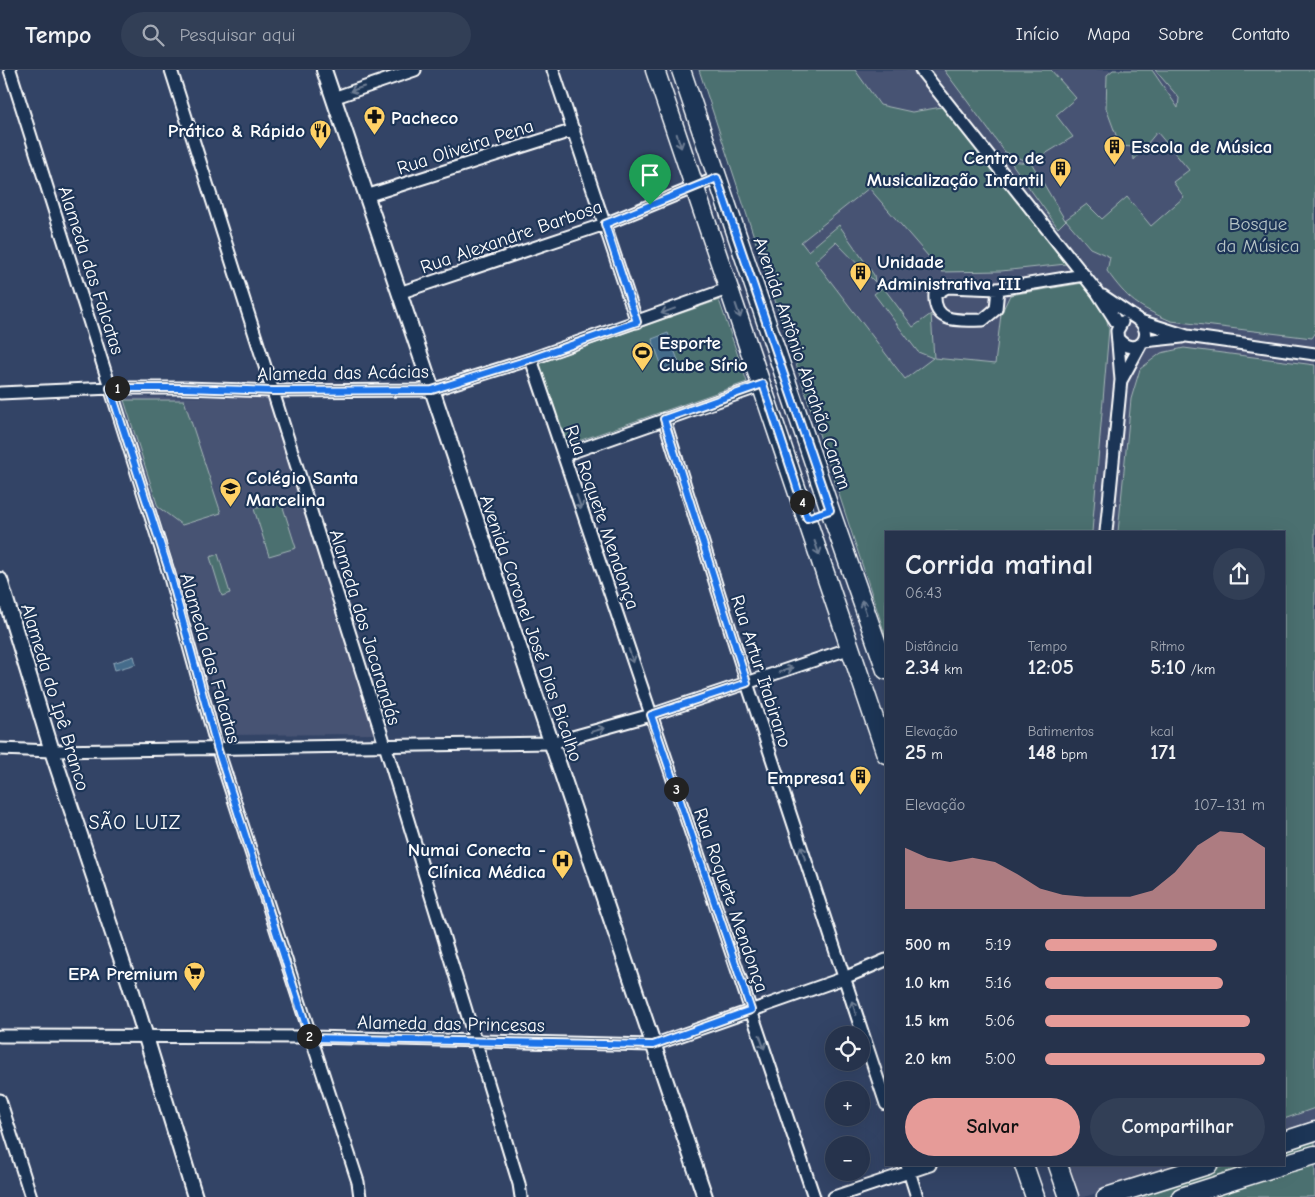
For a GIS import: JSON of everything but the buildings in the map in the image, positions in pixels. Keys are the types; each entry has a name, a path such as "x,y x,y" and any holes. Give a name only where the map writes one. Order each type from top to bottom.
{"main road":[{"path":"655,70 763,384 885,751"},
{"name":"Avenida Antônio Abrahão Caram","path":"681,70 885,667"},
{"path":"807,518 830,510"},
{"path":"1285,1141 1315,1131"},
{"path":"1285,1164 1315,1155"},
{"path":"1024,1166 1035,1197"},
{"path":"1058,1166 1069,1197"},
{"path":"1106,1197 1205,1166"},
{"path":"1187,1195 1215,1166"},
{"path":"1187,1195 1280,1166"}],"street":[{"name":"Alameda das Falcatas","path":"10,70 170,574 217,747 358,1182 360,1197"},
{"name":"Alameda dos Jacarandás","path":"171,70 385,745 519,1184 521,1197"},
{"name":"Avenida Coronel José Dias Bicalho","path":"324,70 705,1197"},
{"path":"333,98 415,70"},
{"path":"553,70 637,322"},
{"path":"921,70 1084,275 1119,326"},
{"name":"Rua Oliveira Pena","path":"366,196 574,130"},
{"name":"Rua Alexandre Barbosa","path":"399,293 605,224 717,178"},
{"path":"998,289 996,309 983,320 944,317 937,311 936,294 947,287 998,289 1084,275"},
{"name":"Alameda das Acácias","path":"0,393 110,388 274,391 432,390 531,359 730,288"},
{"path":"1097,292 1138,320 1186,336 1315,354"},
{"path":"1106,531 1122,380 1117,331 1119,326 1126,320 1138,320"},
{"path":"1122,380 1142,342 1146,330 1138,320"},
{"path":"1119,340 1123,345 1136,347 1142,342 1186,336"},
{"name":"Rua Roquete Mendonça","path":"531,359 814,1197"},
{"path":"564,455 763,384"},
{"name":"Rua Artur Itabirano","path":"664,419 747,683 885,1101"},
{"name":"Alameda do Ipê Branco","path":"0,580 52,751 129,982 195,1197"},
{"path":"0,750 52,751 551,743 651,715 851,648"},
{"name":"Alameda das Princesas","path":"0,1036 475,1040 653,1045 844,978 885,960"},
{"path":"0,1100 31,1197"},
{"path":"834,1197 908,1169 924,1166"},
{"path":"908,1169 917,1197"}],"shaded area":[{"path":"699,70 1315,70 1315,1124 1285,1134 1285,531 885,531 885,634"},
{"path":"668,333 679,363 663,369 652,339"},
{"name":"Colégio Santa Marcelina","path":"122,397 269,397 376,734 228,735"},
{"path":"134,656 136,664 115,670 113,663"},
{"path":"1063,1166 1182,1166 1084,1197 1074,1197"}],"green space":[{"path":"699,70 855,70 880,105 912,112 942,107 1066,264 1001,271 942,272 869,188 801,242 808,251 839,225 874,275 875,282 836,242 815,261 905,379 933,358 918,352 874,294 883,287 913,327 931,314 934,358 995,364 1001,314 1010,295 1083,283 1105,313 1109,329 1092,531 885,531 885,634"},
{"name":"Bosque da Música","path":"944,70 1051,70 1076,98 1056,115 1073,137 1032,164 1065,220 1087,204 1102,219 1127,197 1151,226 1184,197 1173,182 1189,170 1157,132 1134,160 1133,147 1120,146 1106,108 1107,75 1113,70 1152,70 1178,108 1179,98 1155,70 1315,70 1315,334 1312,338 1171,321 1134,302 1107,271 1110,257 1090,248 1066,220 1058,228 1010,161 1030,163 1005,152"},
{"name":"Esporte Clube Sírio","path":"719,300 747,382 567,445 539,363"},
{"path":"1184,348 1315,365 1315,1108 1285,1119 1285,531 1118,531 1131,399 1140,369 1161,353"},
{"path":"124,400 184,400 221,513 182,525 158,507"},
{"path":"281,501 296,548 269,556 254,509"},
{"path":"218,554 230,593 222,596 210,557"},
{"path":"1315,1135 1315,1197 1133,1197 1224,1166 1285,1166 1285,1146"}],"place":[{"name":"Pacheco","path":"375,136"},
{"name":"Prático & Rápido","path":"321,149"},
{"name":"Escola de Música","path":"1115,165"},
{"name":"Centro de Musicalização Infantil","path":"1060,187"},
{"name":"Unidade Administrativa III","path":"861,291"},
{"name":"Esporte Clube Sírio","path":"643,372"},
{"name":"Colégio Santa Marcelina","path":"230,507"},
{"name":"Empresa1","path":"861,796"},
{"name":"Numai Conecta - Clínica Médica","path":"562,879"},
{"name":"EPA Premium","path":"194,992"}],"district":[{"name":"SÃO LUIZ","path":"135,822"}],"route":[{"path":"717,178 830,510 807,518 763,384 664,419 747,683 651,715 751,1010 653,1045 310,1038 217,747 170,574 110,388 274,391 432,390 531,359 637,322 605,224 650,205 717,178"}]}
